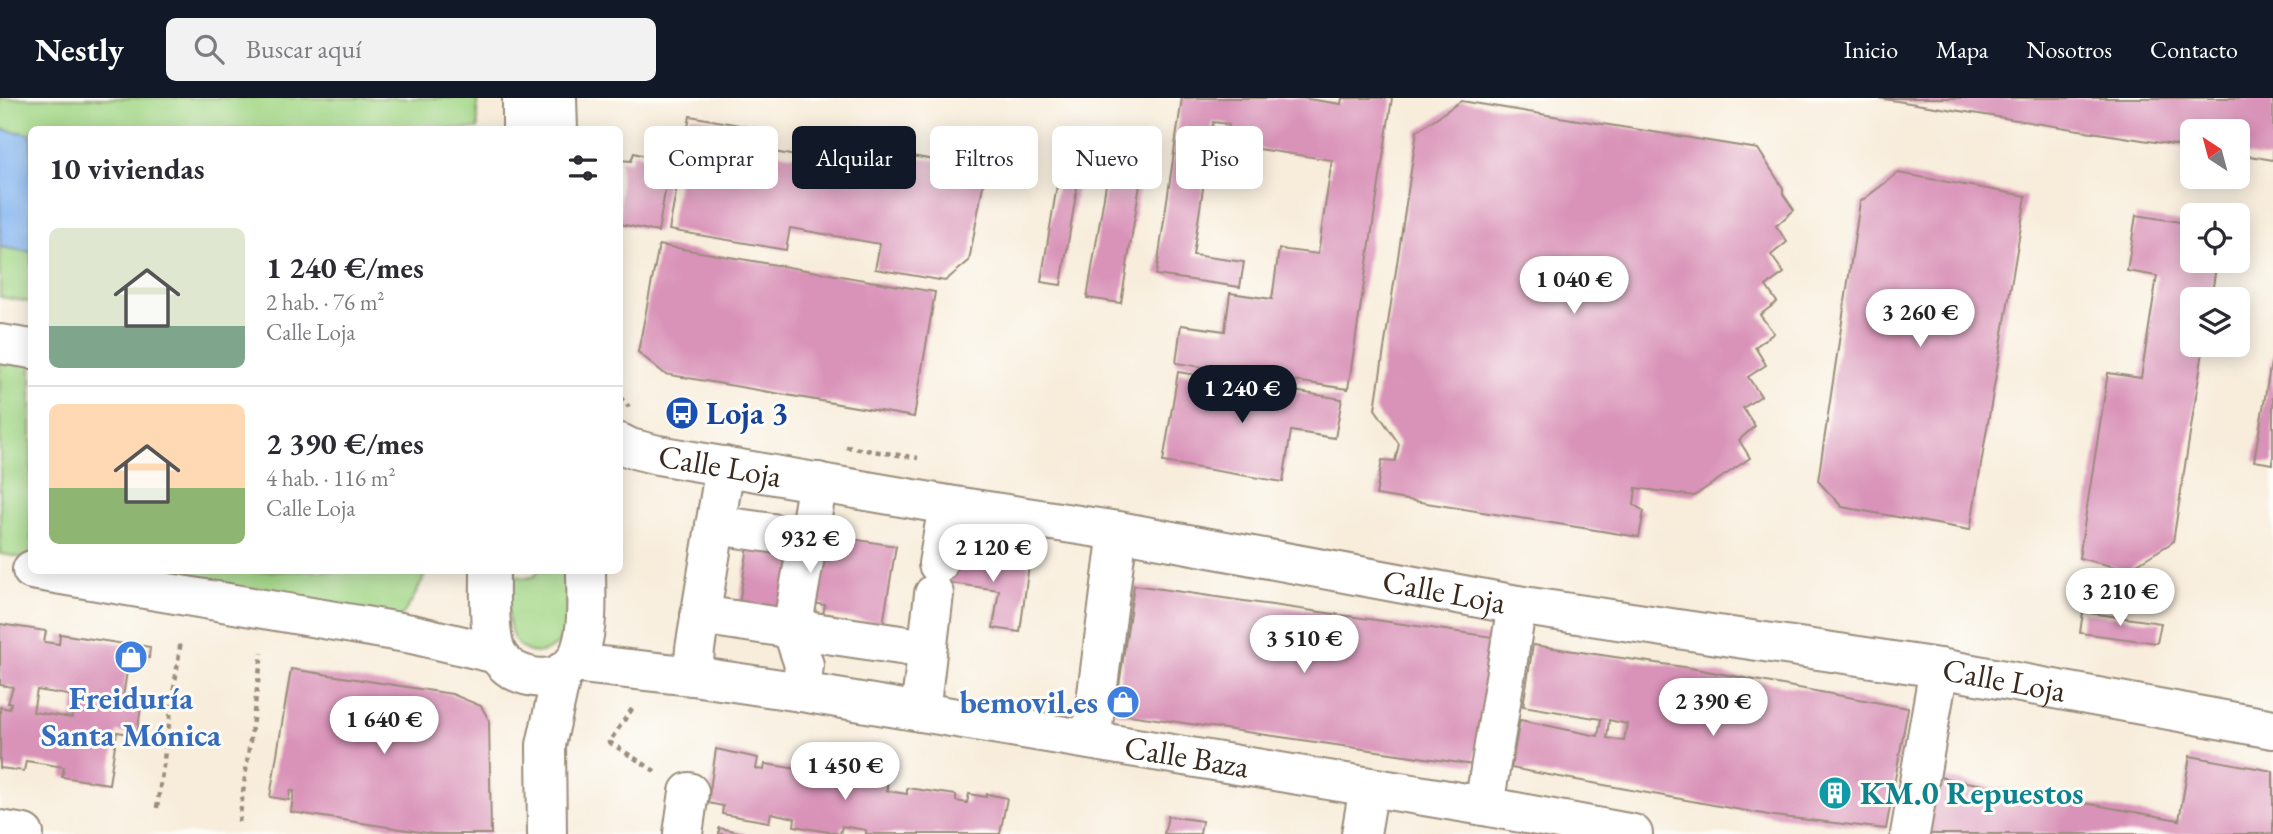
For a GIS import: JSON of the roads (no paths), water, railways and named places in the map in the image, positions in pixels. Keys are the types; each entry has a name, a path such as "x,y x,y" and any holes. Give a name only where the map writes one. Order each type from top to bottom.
{"street":[{"path":"522,98 522,126"},
{"path":"557,98 558,126"},
{"path":"0,344 28,348"},
{"name":"Calle Loja","path":"623,444 658,455 1118,531 1517,605 1939,668 2273,729"},
{"path":"693,676 700,615 725,466"},
{"path":"801,692 804,665 793,629 818,482"},
{"path":"920,712 948,505"},
{"path":"715,525 808,538"},
{"path":"1091,740 1118,531"},
{"name":"Calle Baza","path":"0,565 28,569"},
{"name":"Calle Baza","path":"56,574 412,634 544,678 568,668 693,676 1484,806 1633,834"},
{"path":"489,574 491,628 546,745"},
{"path":"547,834 546,745 568,668 583,647 587,625 586,574"},
{"path":"1484,806 1517,605"},
{"path":"700,615 927,649"},
{"path":"1909,834 1939,668"},
{"path":"1361,834 1369,787"},
{"path":"683,834 689,792"},
{"path":"0,830 23,834"}],"water":[{"path":"0,129 28,134 28,252 0,247"}],"place":[{"name":"Loja 3","path":"682,413"},
{"name":"Freiduría Santa Mónica","path":"131,657"},
{"name":"bemovil.es","path":"1123,702"},
{"name":"KM.0 Repuestos","path":"1835,793"}]}
